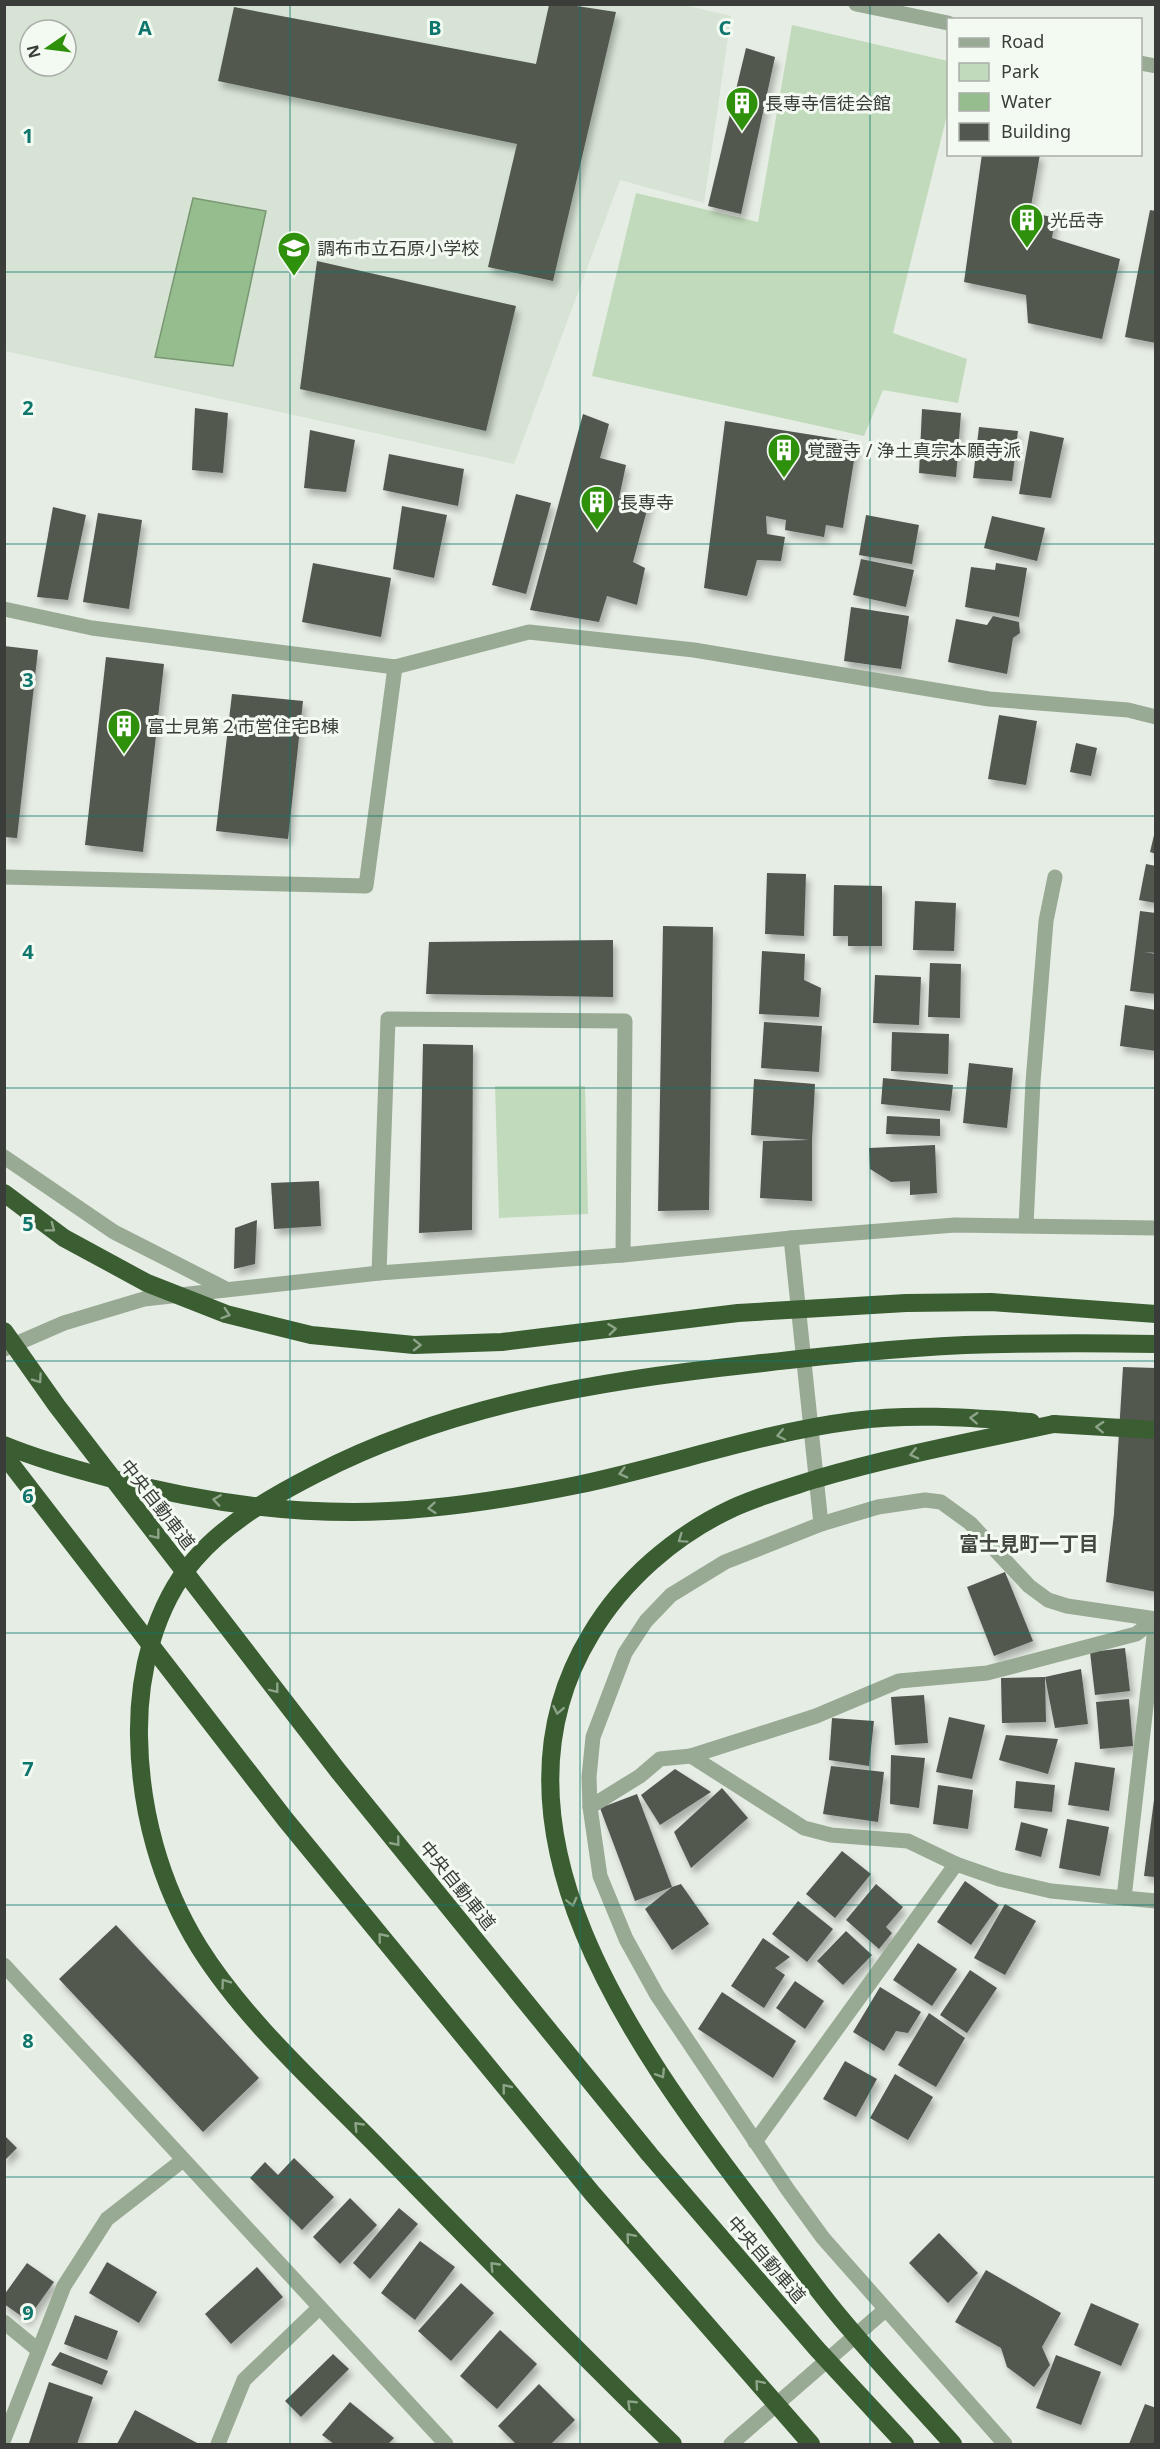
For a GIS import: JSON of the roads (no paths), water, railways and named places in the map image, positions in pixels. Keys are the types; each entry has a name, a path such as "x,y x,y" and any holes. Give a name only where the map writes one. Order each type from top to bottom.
{"highway":[{"path":"4,1193 64,1238 147,1282 226,1314 311,1335 414,1345 502,1342 738,1313 906,1303 991,1302 1074,1306 1155,1314"},
{"name":"中央自動車道","path":"4,1331 57,1406 354,1791 650,2155 817,2349 905,2445"},
{"path":"673,2445 580,2354 285,2052 233,1994 199,1947 171,1893 151,1835 140,1776 139,1714 147,1657 165,1605 193,1560 228,1527 284,1491 340,1462 403,1434 470,1413 536,1396 604,1384 692,1370 776,1361 964,1345 1155,1344"},
{"path":"4,1445 71,1468 136,1485 203,1498 276,1509 354,1512 436,1508 567,1487 775,1436 853,1421 915,1416 1155,1430"},
{"path":"953,2445 847,2326 690,2120 638,2038 600,1971 575,1915 550,1805 550,1758 558,1704 575,1659 597,1623 624,1588 654,1558 687,1535 731,1509 782,1490 911,1454 1054,1424"},
{"path":"4,1455 285,1819 592,2193 811,2445"}],"street":[{"path":"856,4 947,23"},
{"path":"4,609 92,628 395,667 529,632 694,650 989,699 1128,711 1155,717"},
{"path":"4,877 366,886 395,667"},
{"path":"1026,1225 1033,1082 1046,921 1055,877"},
{"path":"379,1273 388,1019 625,1021 623,1255"},
{"path":"4,1157 114,1232 226,1289"},
{"path":"4,1349 64,1323 144,1299 226,1289 379,1273 623,1255 791,1238 955,1225 1155,1228"},
{"path":"791,1238 821,1524"},
{"path":"590,1807 639,1776 660,1759 691,1756 816,1716 899,1680 987,1673 1136,1634 1155,1619 1067,1606 1048,1600 1029,1586 970,1523 942,1502 908,1501 878,1507 821,1524 725,1562 671,1595 646,1621 625,1653 593,1737 589,1777 590,1807 600,1876 626,1939 657,1995 755,2142 823,2238 1005,2445"},
{"path":"1124,1898 1155,1619"},
{"path":"691,1756 804,1828 831,1835 908,1841 956,1864 999,1879 1051,1891 1155,1901"},
{"path":"755,2142 956,1864"},
{"path":"4,1965 446,2445"},
{"path":"4,2439 64,2286 107,2219 183,2160"},
{"path":"218,2445 244,2380 319,2308"},
{"path":"731,2445 885,2310"},
{"path":"4,2322 38,2350"}],"water":[{"path":"193,198 266,211 233,366 155,357"}],"place":[{"name":"長専寺信徒会館","path":"742,132"},
{"name":"光岳寺","path":"1027,249"},
{"name":"調布市立石原小学校","path":"294,277"},
{"name":"覚證寺 / 浄土真宗本願寺派","path":"784,479"},
{"name":"長専寺","path":"597,531"},
{"name":"富士見第２市営住宅B棟","path":"124,755"}],"district":[{"name":"富士見町一丁目","path":"1029,1543"}]}
